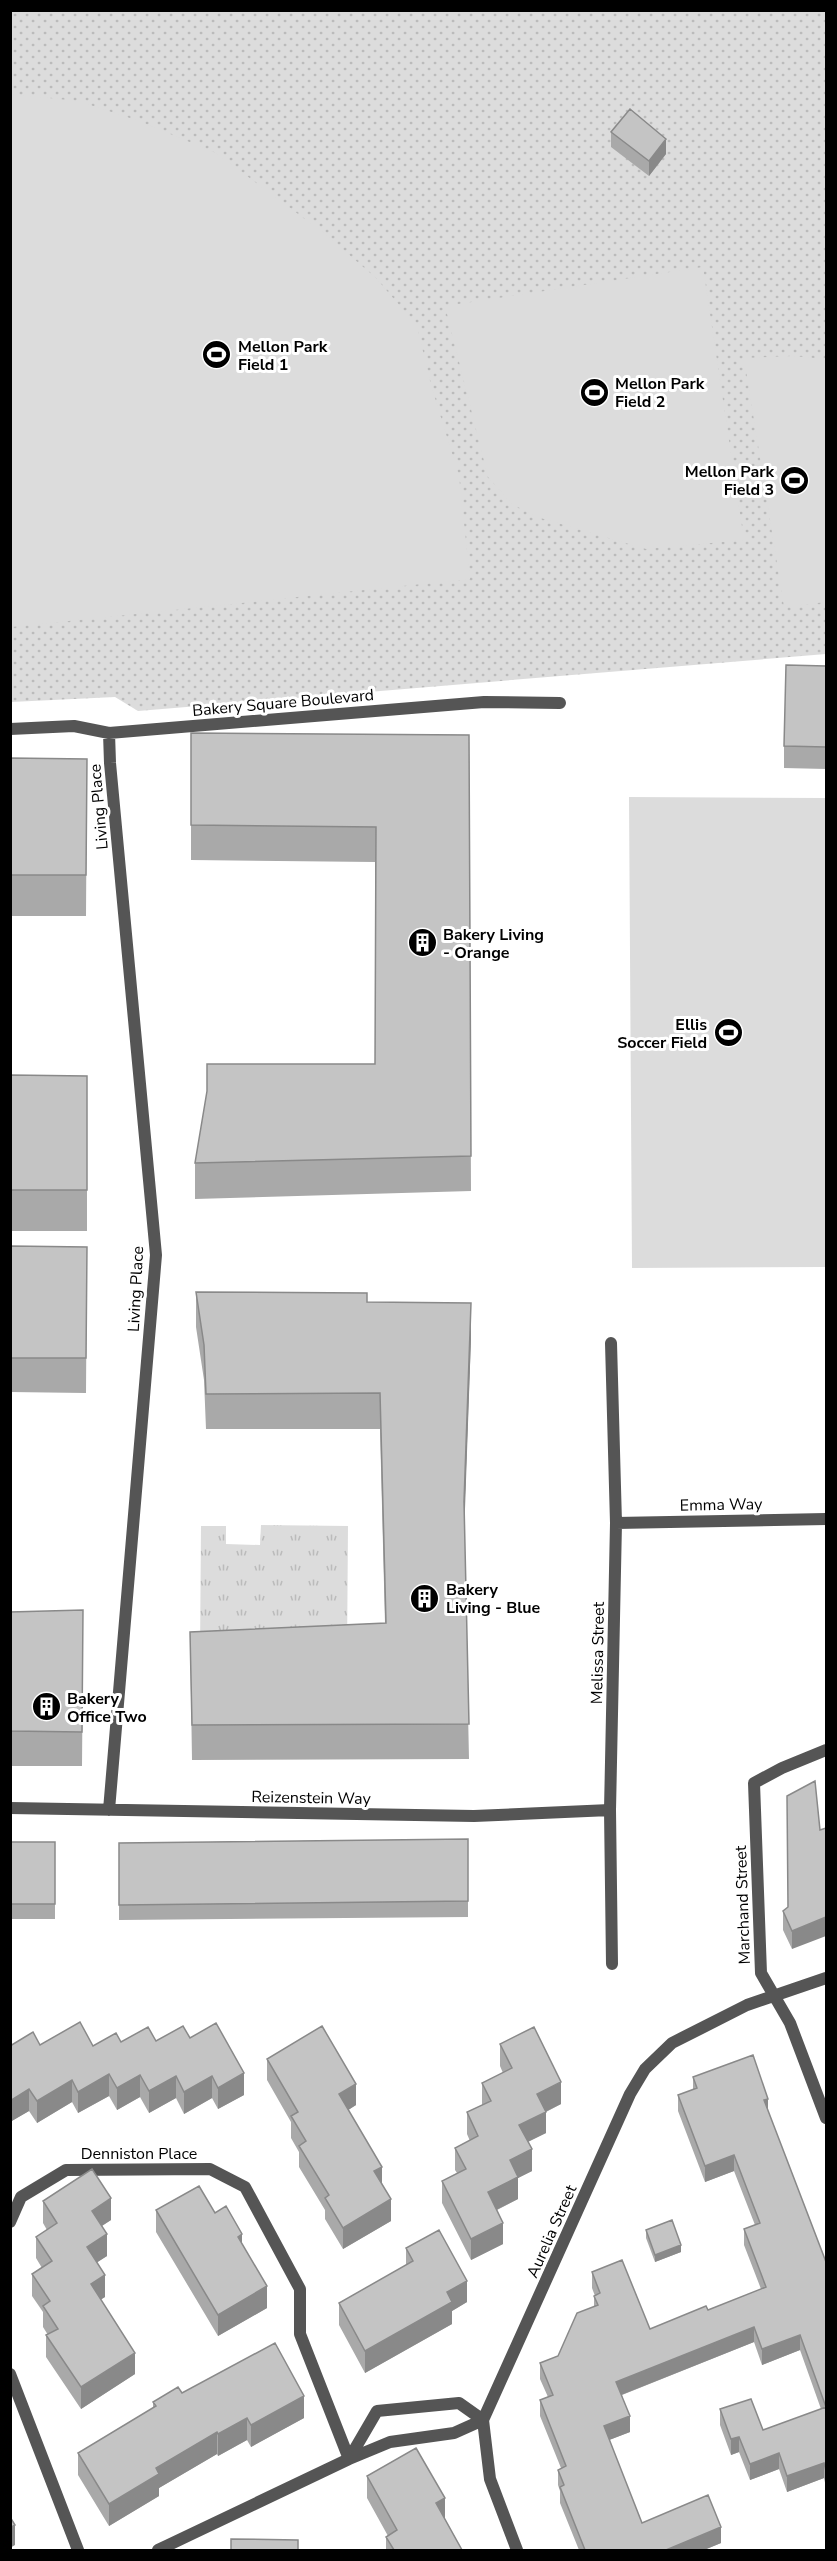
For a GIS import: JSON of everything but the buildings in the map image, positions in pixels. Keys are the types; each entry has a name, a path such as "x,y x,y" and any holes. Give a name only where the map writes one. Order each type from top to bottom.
{"street":[{"name":"Bakery Square Boulevard","path":"10,729 74,726 109,734 484,702 560,703"},
{"name":"Living Place","path":"109,734 156,1255 109,1810"},
{"name":"Melissa Street","path":"612,1343 616,1523 610,1810 612,1964"},
{"name":"Emma Way","path":"616,1523 826,1519"},
{"name":"Marchand Street","path":"826,1750 782,1768 754,1783 761,1972 790,2023 826,2118"},
{"name":"Reizenstein Way","path":"10,1808 474,1816 610,1810"},
{"name":"Aurelia Street","path":"483,2420 572,2226 617,2121 645,2069 672,2043 747,2005 826,1978"},
{"name":"Denniston Place","path":"10,2222 21,2197 66,2170 210,2169 245,2187 300,2289 300,2334 349,2458"},
{"path":"10,2374 78,2550"},
{"path":"349,2458 376,2411 459,2403 483,2420 490,2479 517,2550"},
{"path":"158,2550 349,2458 390,2442 454,2433 483,2420"}],"green space":[{"path":"10,11 826,11 826,654 138,711 115,697 11,702"},
{"name":"Mellon Park Field 1","path":"10,94 78,101 139,121 216,153 325,234 376,278 417,326 431,385 459,476 470,579 11,627"},
{"name":"Mellon Park Field 2","path":"703,267 744,540 646,549 537,517 512,504 488,477 445,306"},
{"name":"Mellon Park Field 3","path":"792,356 826,359 826,602 784,607 744,358"},
{"name":"Ellis Soccer Field","path":"629,797 826,798 826,1267 632,1268"},
{"path":"261,1525 348,1526 347,1656 200,1653 201,1526 226,1526 226,1544 260,1545"}],"place":[{"name":"Mellon Park Field 1","path":"217,355"},
{"name":"Mellon Park Field 2","path":"594,392"},
{"name":"Mellon Park Field 3","path":"795,480"},
{"name":"Bakery Living - Orange","path":"422,943"},
{"name":"Ellis Soccer Field","path":"728,1033"},
{"name":"Bakery Living - Blue","path":"425,1598"},
{"name":"Bakery Office Two","path":"46,1707"}]}
